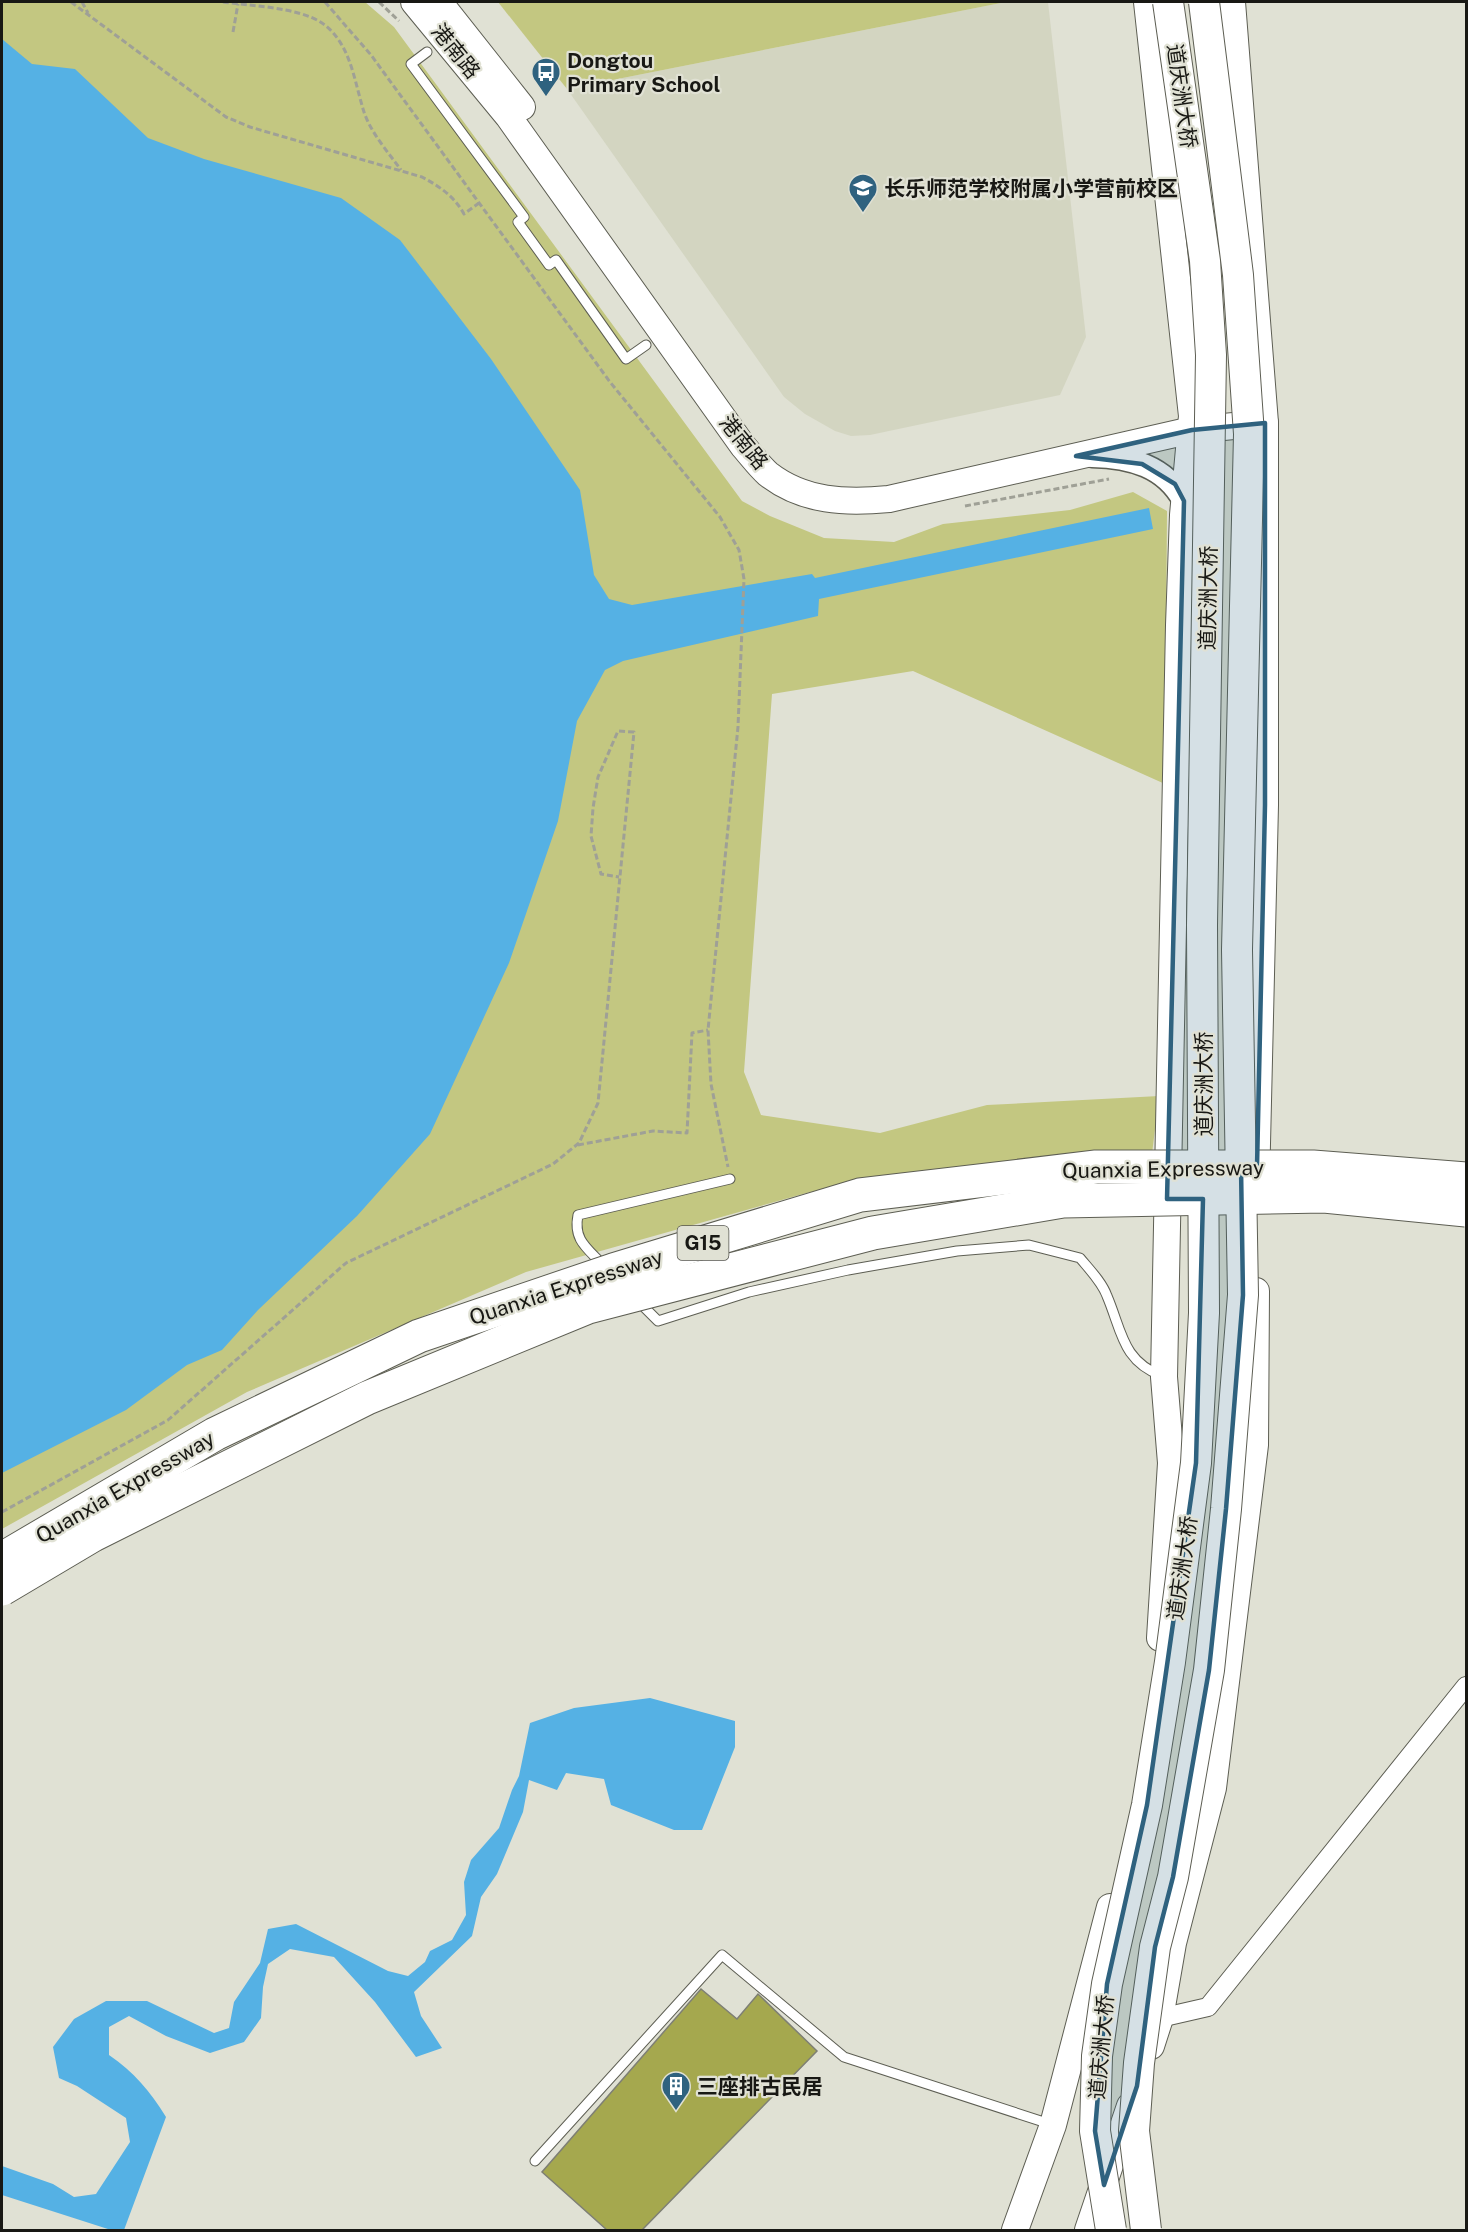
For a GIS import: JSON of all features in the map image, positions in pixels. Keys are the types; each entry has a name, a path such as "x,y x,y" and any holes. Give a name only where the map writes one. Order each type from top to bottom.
{"highway":[{"name":"道庆洲大桥","path":"1111,2230 1095,2131 1097,2056 1107,1984 1147,1805 1170,1662 1196,1463 1204,1313 1202,925 1211,355 1205,261 1168,2"},
{"name":"道庆洲大桥","path":"1146,2230 1134,2131 1139,2063 1155,1947 1173,1877 1209,1670 1243,1295 1237,950 1248,434 1238,276 1204,2"},
{"name":"Quanxia Expressway","path":"2,1558 215,1434 418,1336 613,1270 860,1195 1096,1167 1313,1167 1467,1179"},
{"name":"Quanxia Expressway","path":"2,1589 93,1535 367,1398 577,1311 873,1233 1063,1201 1324,1196 1467,1210"}],"main road":[{"name":"港南路","path":"414,2 508,116 743,446 768,474 806,495 852,502 889,499 1076,456 1192,423"},
{"name":"港南路","path":"439,2 517,100 758,438 782,463 807,480 847,485 888,483 1192,423 1264,414"},
{"path":"1015,2230 1053,2125 1138,1792 1161,1628 1171,1463 1164,1377 1179,625 1184,501 1192,423 1147,2"},
{"path":"1088,2230 1160,2018 1173,1943 1213,1788 1255,1445 1257,1070 1265,805 1264,414 1232,2"}],"street":[{"path":"1076,456 1109,456 1142,464 1175,484 1184,501"},
{"path":"1160,2018 1208,2007 1467,1686"}],"lane":[{"path":"427,52 411,64 524,217 518,222 549,265 556,260 626,359 646,345"},
{"path":"616,1278 582,1244 575,1229 578,1215 730,1179"},
{"path":"624,1287 658,1321 749,1292 837,1273 957,1251 1029,1245 1080,1258 1106,1293 1120,1335 1133,1358 1146,1370 1164,1377"},
{"path":"535,2161 722,1955 844,2057 1053,2125"}],"path":[{"path":"71,2 226,117 250,127 402,172 440,187 459,204 464,214 479,203"},
{"path":"82,2 88,15"},
{"path":"223,2 299,13 321,22 337,37 354,75 364,113 402,172"},
{"path":"325,2 370,55 609,382 720,517 739,550 744,579 738,727 708,1030 711,1084 730,1179"},
{"path":"380,2 427,52"},
{"path":"233,32 238,4"},
{"path":"954,508 1112,478"},
{"path":"2,1512 168,1420 346,1263 553,1164 576,1145 598,1103 620,877 634,732 618,731 598,777 591,836 601,874 620,877"},
{"path":"576,1145 653,1131 687,1133 692,1033 708,1030"}],"highlighted area":[{"path":"1265,423 1265,805 1257,1167 1241,1167 1243,1295 1226,1509 1209,1670 1173,1877 1155,1947 1137,2086 1104,2185 1095,2131 1107,1984 1147,1805 1196,1463 1203,1199 1167,1199 1184,501 1175,484 1142,464 1076,456 1192,430"}],"shaded area":[{"name":"长乐师范学校附属小学营前校区","path":"1006,2 1048,2 1086,337 1060,395 870,435 851,436 835,431 805,414 784,397 567,89"}],"green space":[{"path":"2,2 365,2 394,27 742,501 770,516 824,538 894,542 943,524 1070,510 1133,492 1167,511 1165,784 913,671 772,694 744,1072 761,1115 880,1133 987,1105 1159,1096 1152,1154 810,1192 526,1272 247,1392 2,1529 2,1449 141,145 2,59"},
{"path":"498,2 1006,2 567,89"}],"water":[{"path":"2,39 32,64 75,69 148,138 204,159 341,198 400,240 491,359 580,490 594,575 609,599 632,605 812,574 815,578 1149,508 1153,529 819,599 818,616 623,661 605,670 577,721 558,821 509,963 430,1134 357,1216 258,1310 222,1350 187,1365 126,1410 2,1473"},
{"path":"650,1698 735,1721 735,1747 702,1830 674,1830 611,1805 604,1779 566,1773 557,1790 529,1780 523,1812 497,1874 481,1897 472,1936 414,1992 421,2016 442,2048 416,2057 375,2002 334,1957 290,1949 268,1964 263,1987 261,2018 244,2042 210,2053 166,2036 129,2016 109,2027 109,2055 141,2083 166,2117 124,2230 111,2230 2,2195 2,2166 53,2184 74,2197 96,2194 130,2142 126,2118 77,2086 59,2078 53,2047 74,2019 106,2001 147,2001 214,2033 229,2028 234,2002 260,1963 268,1929 296,1924 388,1971 408,1976 425,1962 430,1951 452,1940 466,1915 464,1882 471,1860 499,1828 519,1776 530,1723 574,1708"}],"building":[{"name":"三座排古民居","path":"701,1989 737,2019 758,1994 817,2051 642,2230 607,2230 542,2172"}],"place":[{"name":"Dongtou Primary School","path":"546,98"},
{"name":"长乐师范学校附属小学营前校区","path":"863,214"},
{"name":"三座排古民居","path":"676,2112"}]}
